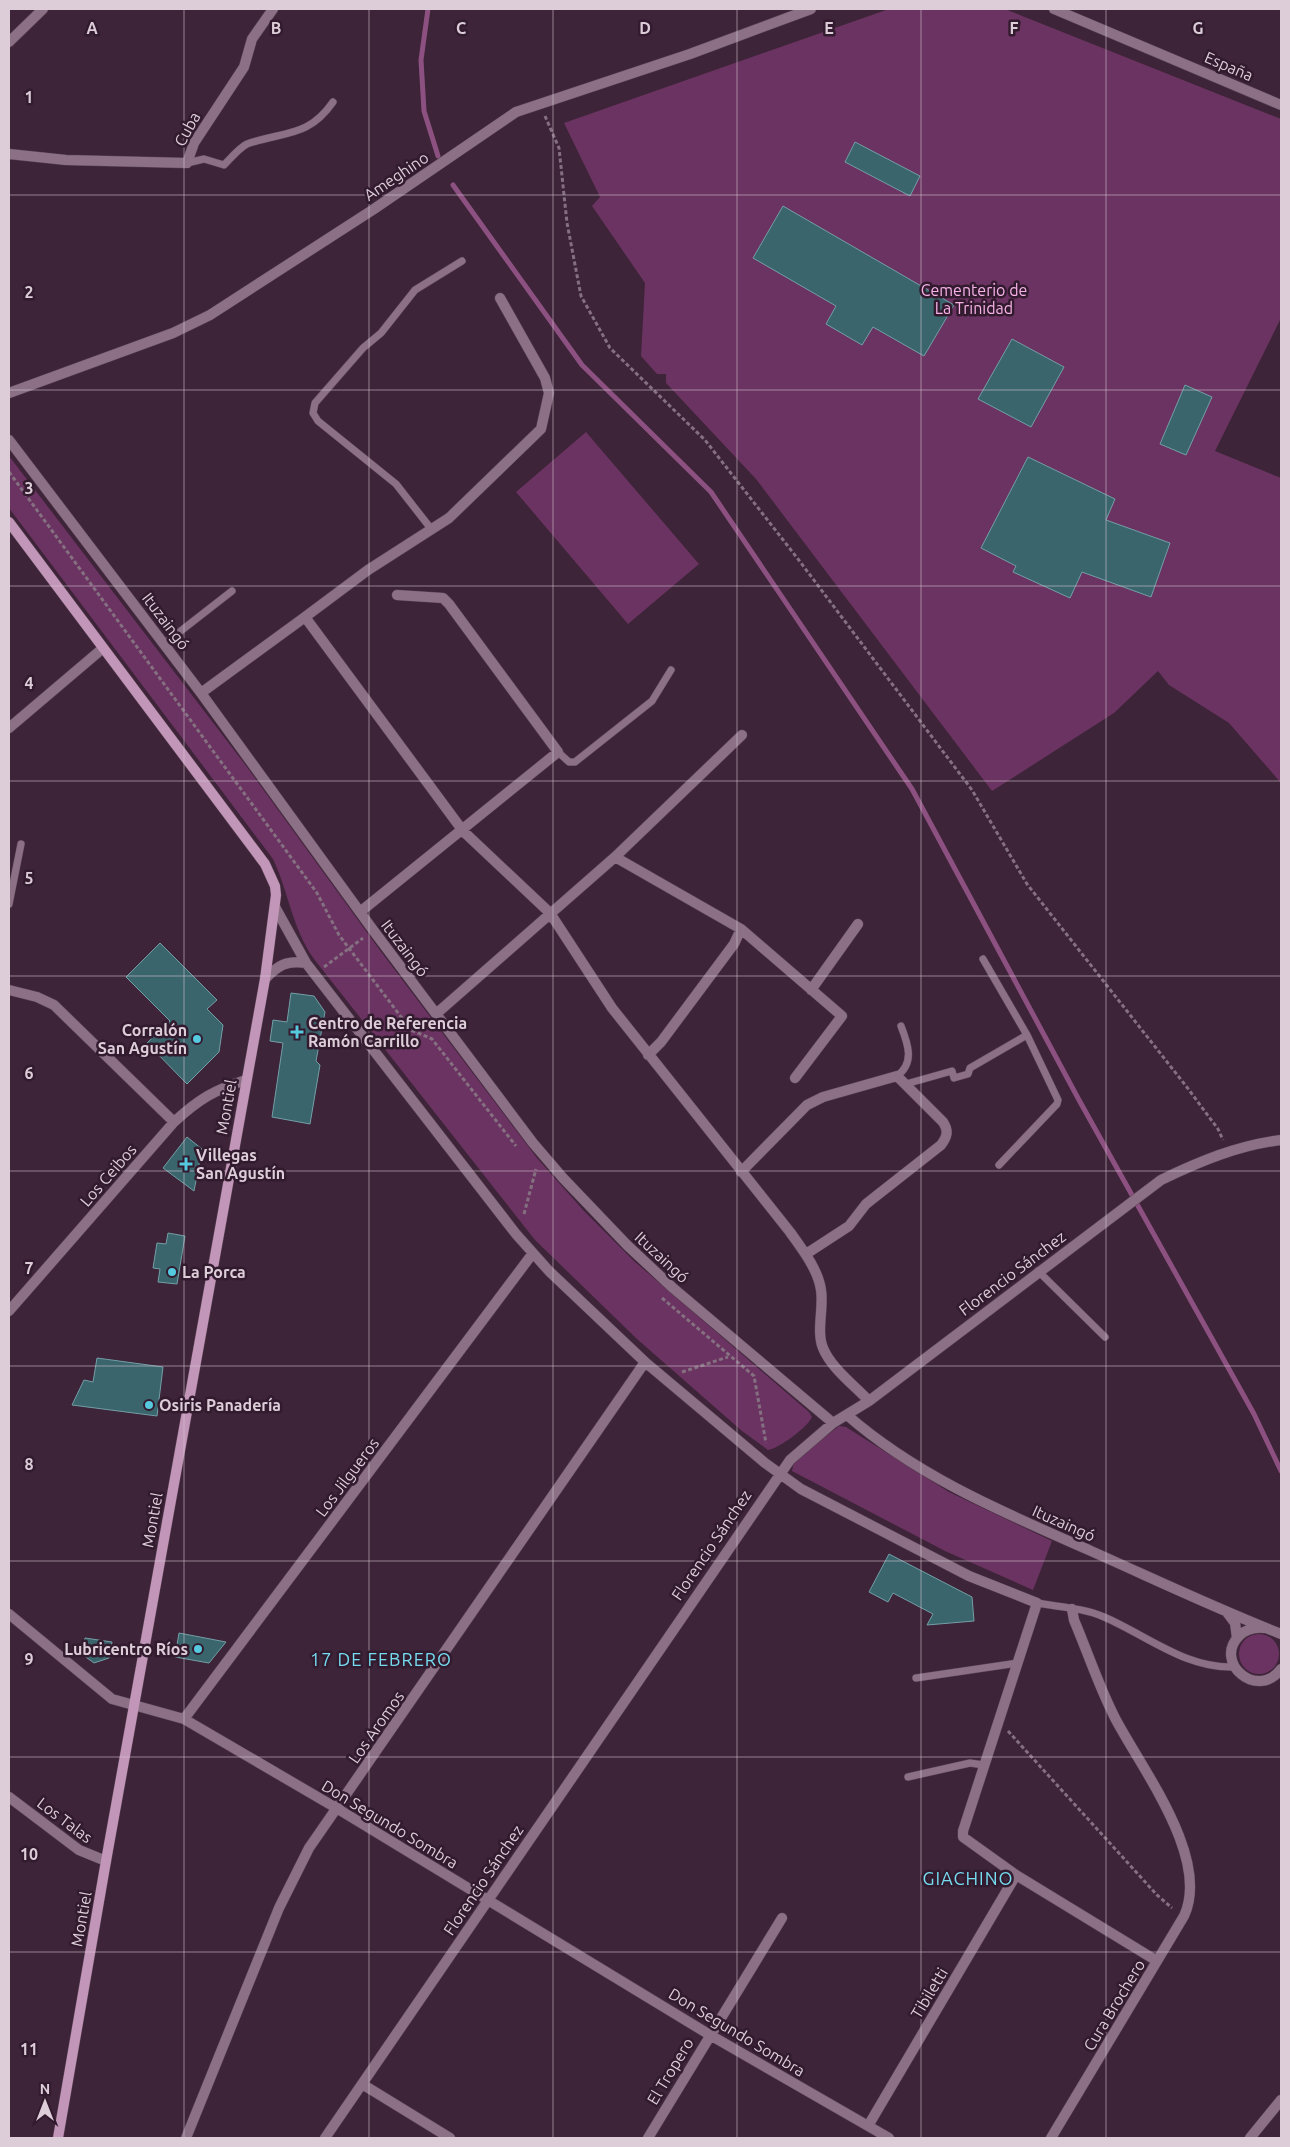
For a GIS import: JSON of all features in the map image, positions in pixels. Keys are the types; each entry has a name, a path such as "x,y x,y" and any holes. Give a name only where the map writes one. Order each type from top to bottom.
{"street":[{"path":"9,42 44,9"},
{"name":"Cuba","path":"9,154 66,160 187,163 194,143 244,67 252,39 273,9"},
{"name":"Ameghino","path":"9,393 192,325 374,209 516,112 690,54 811,9"},
{"name":"España","path":"1054,9 1281,105"},
{"path":"201,693 368,570 450,518 541,429 549,393 545,378 500,298"},
{"name":"Ituzaingó","path":"9,440 201,693 373,930 533,1143 596,1213 673,1288 833,1423"},
{"path":"9,522 102,649 265,864 275,886 275,907 306,963 533,1253 645,1362 779,1473 820,1500 969,1576 1037,1603 963,1831 963,1837 1016,1875 1157,1961"},
{"path":"360,912 463,831 558,752 443,598 397,595"},
{"path":"305,617 463,831 550,913 612,1008 806,1254 821,1290 821,1338 824,1350 869,1401"},
{"path":"10,725 102,649"},
{"path":"436,1014 615,856 742,735"},
{"path":"615,856 741,929 842,1016 795,1078"},
{"name":"Montiel","path":"58,2138 265,979 275,907"},
{"path":"811,990 858,924"},
{"path":"648,1054 661,1042 734,944 741,929"},
{"path":"265,979 275,968 285,963 293,961 306,963"},
{"path":"9,990 37,997 54,1005 174,1122"},
{"path":"741,1172 807,1104 823,1097 896,1076 943,1122 947,1128 945,1140 866,1204 849,1226 806,1254"},
{"name":"Los Ceibos","path":"9,1311 174,1122 196,1101 227,1086 246,1080"},
{"name":"Florencio Sánchez","path":"325,2138 779,1473 790,1460 833,1423 869,1401 1038,1271 1162,1180 1194,1164 1228,1152 1257,1143 1281,1140"},
{"name":"Los Jilgueros","path":"184,1719 533,1253"},
{"name":"Los Aromos","path":"186,2138 279,1908 309,1848 338,1809 645,1362"},
{"name":"Ituzaingó","path":"847,1415 867,1433 970,1497 1276,1634"},
{"name":"Cura Brochero","path":"1051,2138 1184,1916 1189,1905 1191,1882 1164,1800 1112,1712 1074,1620 1072,1609"},
{"path":"1226,1610 1235,1622 1236,1638 1231,1654 1235,1667 1246,1678 1256,1681 1272,1677 1281,1669"},
{"name":"Don Segundo Sombra","path":"9,1614 112,1699 134,1707 172,1714 184,1719 338,1809 710,2034 888,2138"},
{"path":"1236,1638 1250,1628 1276,1634"},
{"name":"Los Talas","path":"9,1797 79,1850 106,1861"},
{"name":"Tibiletti","path":"868,2126 1016,1875"},
{"name":"El Tropero","path":"648,2138 782,1918"},
{"path":"362,2084 450,2138"},
{"path":"1250,2138 1281,2100"}],"lane":[{"path":"187,163 204,159 224,165 245,145 302,130 322,118 333,102"},
{"path":"432,530 396,484 318,421 314,413 315,403 363,348 381,333 415,290 462,261"},
{"path":"164,644 232,591"},
{"path":"558,752 569,762 574,762 652,701 671,670"},
{"path":"9,904 21,844"},
{"path":"983,958 1027,1035 1058,1100 1057,1104 999,1165"},
{"path":"896,1076 904,1070 910,1054 901,1026"},
{"path":"906,1084 952,1071 954,1078 968,1074 970,1068 1027,1035"},
{"path":"1038,1271 1105,1337"},
{"path":"1037,1603 1104,1617 1187,1659 1207,1666 1235,1667"},
{"path":"916,1678 1018,1663"},
{"path":"908,1777 970,1764 984,1766"}],"path":[{"path":"539,104 559,148 567,223 581,296 610,348 705,440 798,559 972,790 1027,884 1218,1129 1228,1152"},
{"path":"316,976 329,961 373,930"},
{"path":"524,1214 536,1169"},
{"path":"682,1372 729,1357"},
{"path":"999,1722 1157,1895 1184,1916"}],"green space":[{"name":"Cementerio de La Trinidad","path":"889,9 1005,9 1281,119 1281,318 1215,451 1281,478 1281,783 1229,723 1169,685 1158,671 1114,713 992,791 756,479 666,383 666,374 657,374 641,356 645,283 592,206 600,197 564,123"},
{"path":"586,432 699,564 628,624 516,492"},
{"path":"9,456 244,763 379,949 537,1158 584,1211 634,1261 809,1412 812,1417 799,1432 779,1446 768,1450 742,1431 637,1339 535,1240 314,959 296,923 273,859 9,508"},
{"path":"839,1426 846,1427 949,1492 1052,1541 1033,1590 945,1551 792,1471 794,1461"},
{"path":"1263,1634 1270,1637 1276,1643 1279,1654 1278,1662 1270,1671 1263,1674 1255,1674 1248,1671 1240,1662 1239,1650 1242,1643 1251,1635"}],"building":[{"path":"855,142 920,176 910,196 845,162"},
{"path":"783,206 954,305 924,356 873,327 862,345 826,324 836,306 753,258"},
{"path":"1012,339 1064,367 1031,427 978,399"},
{"path":"1185,385 1212,397 1186,455 1160,444"},
{"path":"1028,457 1115,499 1106,520 1170,543 1151,597 1082,572 1070,598 1013,572 1016,566 981,548"},
{"path":"160,943 217,1000 207,1009 223,1025 219,1052 187,1084 147,1043 170,1021 126,977"},
{"name":"Centro de Referencia Ramón Carrillo","path":"291,993 314,996 325,1012 316,1061 320,1065 310,1124 272,1117 283,1043 270,1041 273,1020 287,1022"},
{"path":"187,1137 202,1149 194,1191 163,1168"},
{"path":"168,1233 185,1236 177,1284 158,1282 160,1269 153,1268 157,1243 166,1244"},
{"path":"97,1358 163,1367 157,1416 72,1405 84,1380 93,1382"},
{"path":"889,1554 972,1597 974,1621 927,1625 933,1614 893,1593 888,1602 869,1592"},
{"name":"Lubricentro Ríos","path":"179,1633 226,1642 209,1663 175,1657"},
{"path":"85,1638 112,1642 109,1658 94,1663 83,1655"}],"waterway":[{"path":"428,9 421,60 424,111 438,156"},
{"path":"453,185 582,365 711,492 912,789 1079,1100 1254,1414 1281,1471"}],"place":[{"name":"Centro de Referencia Ramón Carrillo","path":"297,1032"},
{"name":"Corralón San Agustín","path":"197,1039"},
{"name":"Villegas San Agustín","path":"186,1164"},
{"name":"La Porca","path":"172,1272"},
{"name":"Osiris Panadería","path":"149,1405"},
{"name":"Lubricentro Ríos","path":"198,1649"}],"district":[{"name":"17 DE FEBRERO","path":"381,1660"},
{"name":"GIACHINO","path":"968,1879"}]}
